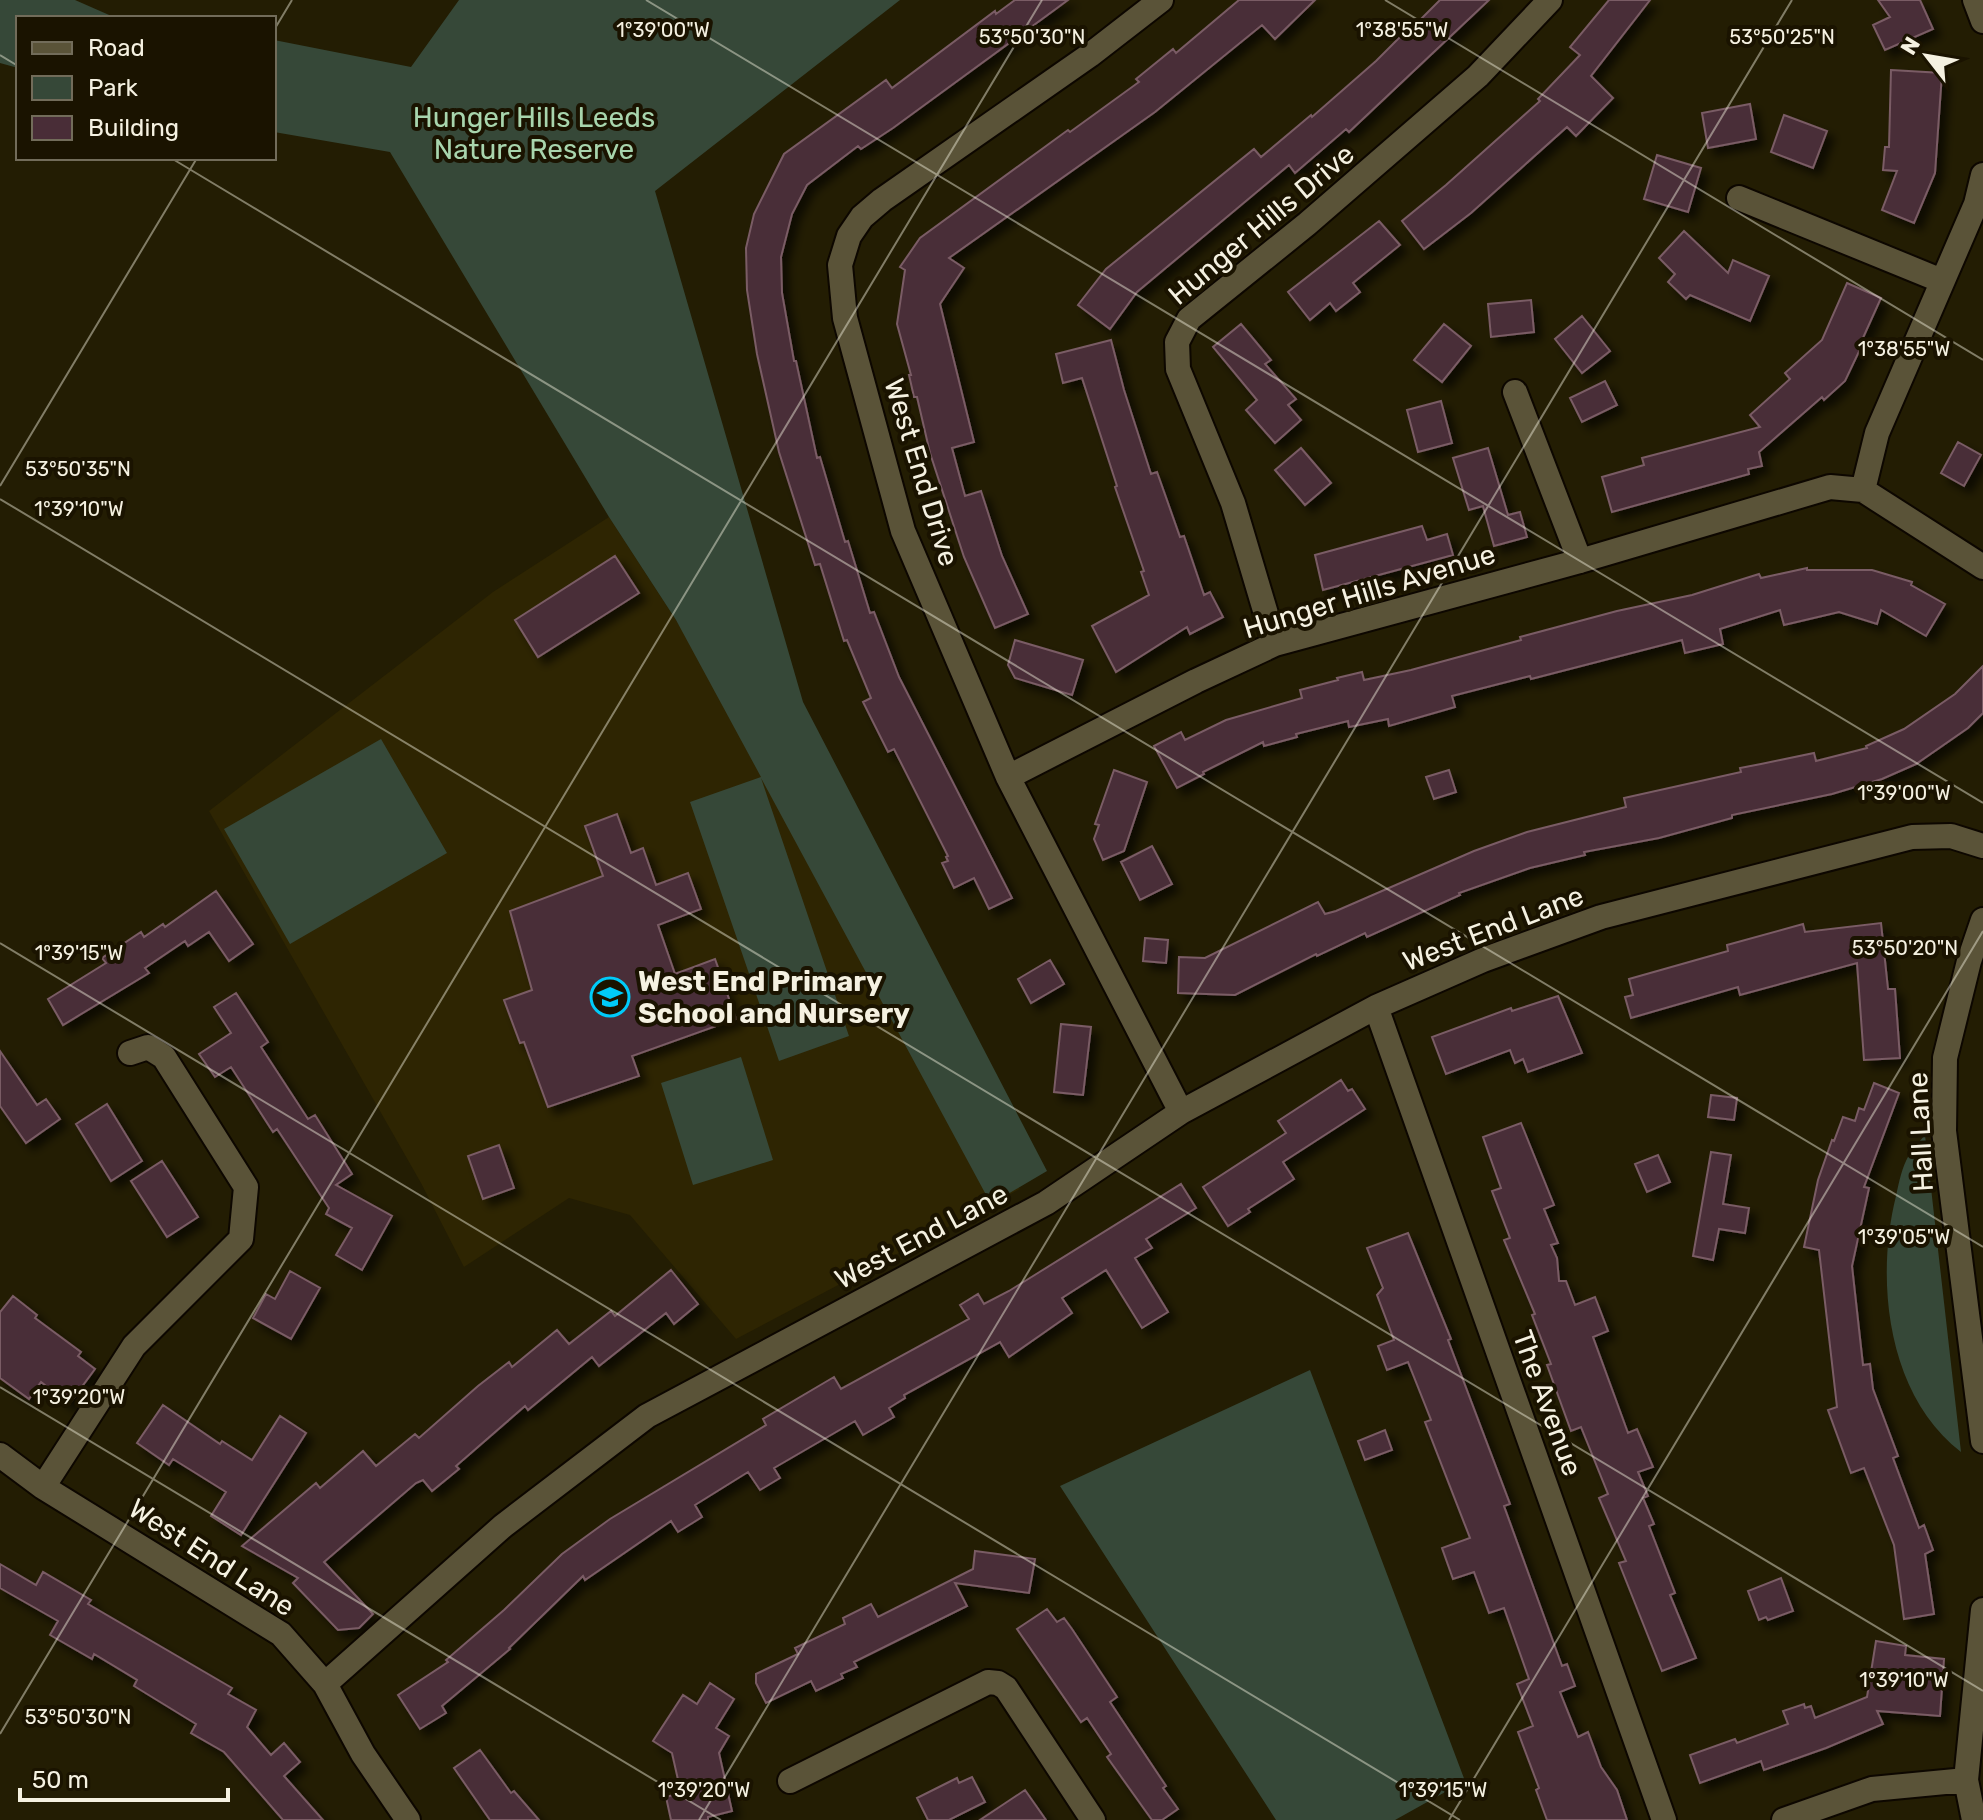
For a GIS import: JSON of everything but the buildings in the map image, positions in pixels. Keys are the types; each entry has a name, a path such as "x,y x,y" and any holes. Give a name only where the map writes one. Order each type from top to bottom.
{"street":[{"name":"West End Drive","path":"1161,0 1077,64 882,200 862,217 843,250 840,265 845,318 903,531 1008,777 1181,1112"},
{"name":"Hunger Hills Drive","path":"1275,644 1233,503 1178,369 1177,342 1182,330 1189,319 1307,224 1478,76 1550,0"},
{"path":"1975,0 1983,21"},
{"path":"1983,175 1976,204 1874,442 1863,490 1983,567"},
{"path":"1739,198 1942,281"},
{"path":"1515,392 1580,561"},
{"name":"Hunger Hills Avenue","path":"1008,777 1275,644 1580,561 1830,487 1863,490"},
{"name":"West End Lane","path":"0,1455 43,1487 281,1634 325,1684 503,1526 647,1416 1046,1203 1181,1112 1376,1007 1483,960 1601,917 1912,837 1951,836 1983,846"},
{"name":"Hall Lane","path":"1983,920 1969,961 1945,1058 1944,1131 1983,1441"},
{"name":"The Avenue","path":"1376,1007 1664,1820"},
{"path":"43,1487 134,1346 241,1239 246,1187 164,1057 148,1047 130,1053"},
{"path":"1974,1820 1966,1780 1983,1610"},
{"path":"790,1781 988,1682 998,1683 1006,1688 1093,1820"},
{"path":"325,1684 363,1754 408,1820"},
{"path":"1784,1820 1872,1789 1966,1780"}],"shaded area":[{"name":"West End Primary School and Nursery","path":"609,517 676,620 1020,1189 736,1339 630,1215 569,1198 464,1267 421,1183 209,811 493,592"}],"green space":[{"path":"0,0 75,0 111,16 16,16 16,67 0,63"},
{"name":"Hunger Hills Leeds Nature Reserve","path":"459,0 900,0 655,191 803,702 1047,1171 991,1204 761,778 849,1036 779,1061 690,802 761,777 676,620 609,517 390,152 276,132 276,40 411,67"},
{"path":"381,739 447,853 290,944 224,829"},
{"path":"741,1057 773,1160 693,1185 661,1083"},
{"path":"1925,1135 1961,1452 1936,1428 1917,1400 1902,1368 1888,1299 1887,1263 1898,1185 1909,1155"},
{"path":"1310,1370 1465,1781 1395,1820 1276,1820 1060,1486"}],"place":[{"name":"West End Primary School and Nursery","path":"610,997"}]}
